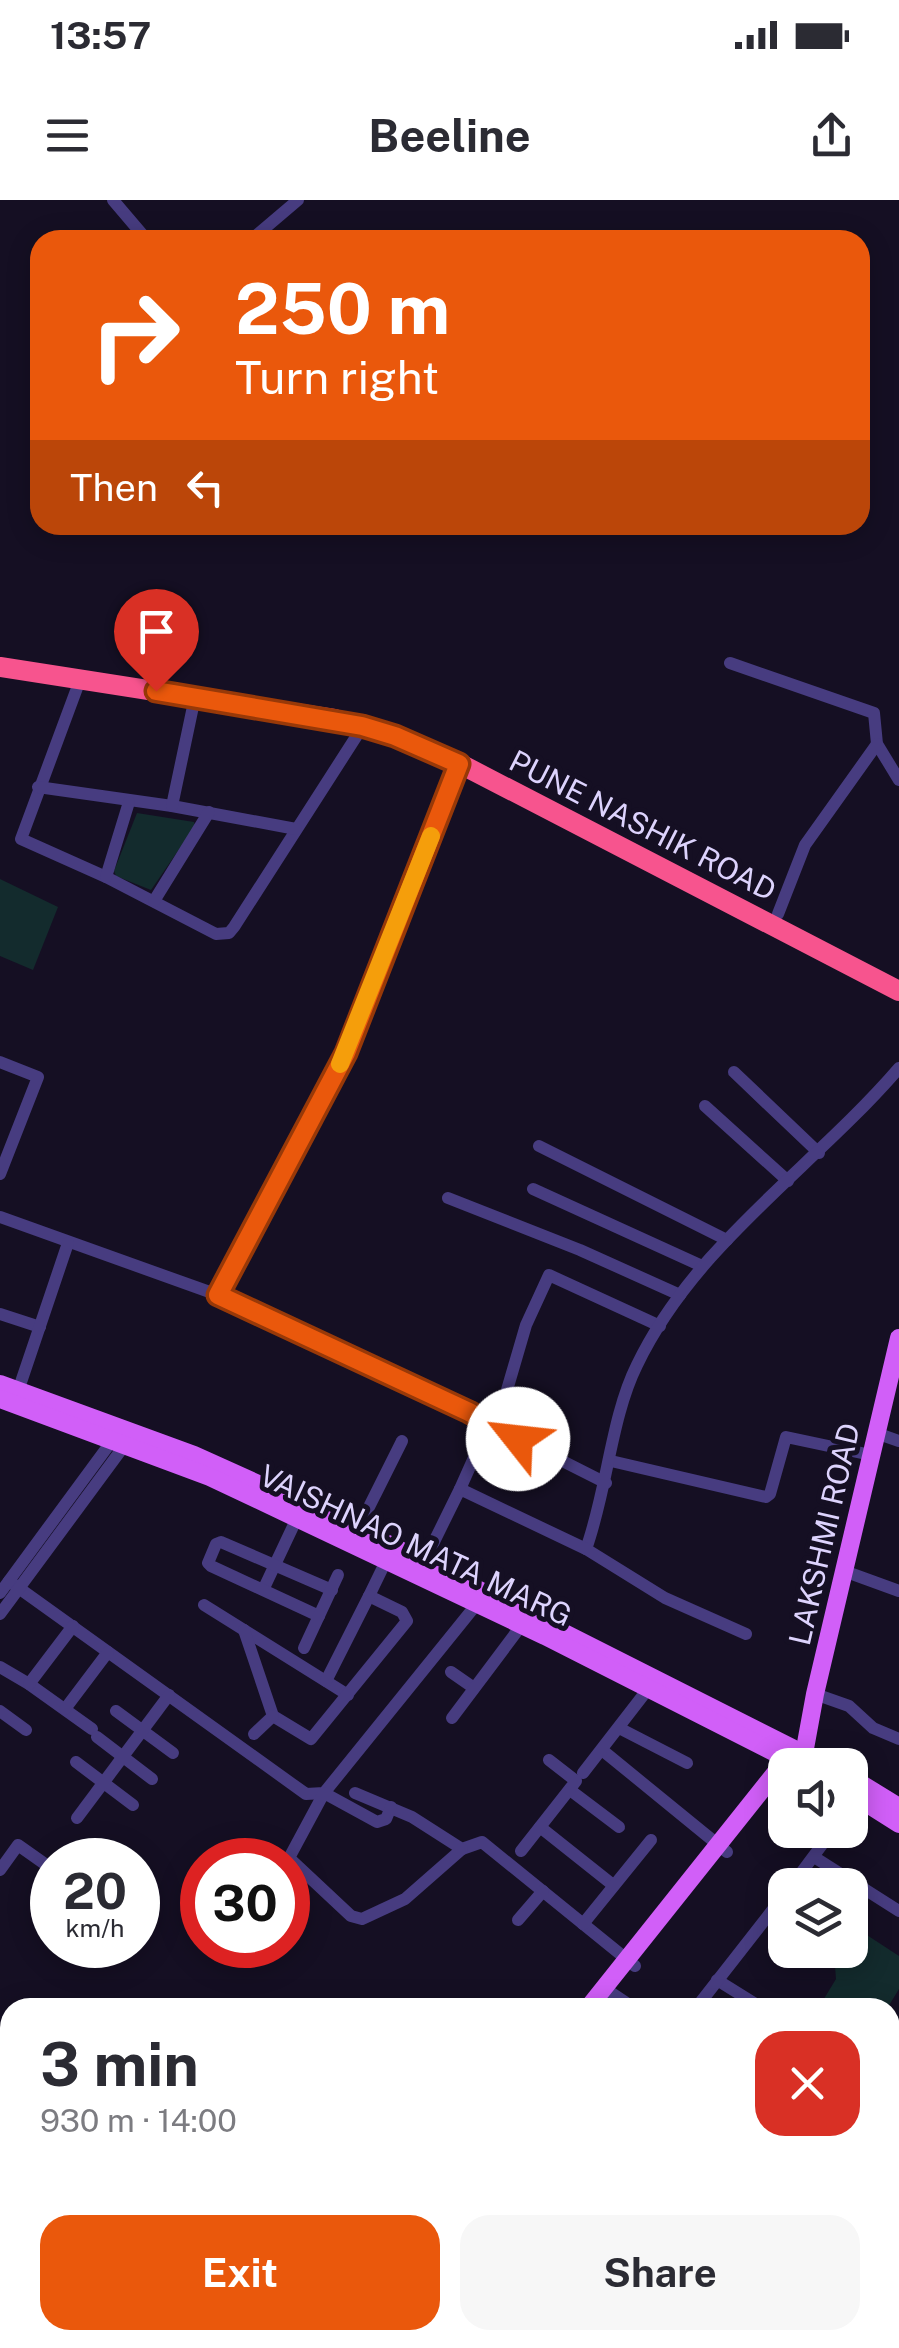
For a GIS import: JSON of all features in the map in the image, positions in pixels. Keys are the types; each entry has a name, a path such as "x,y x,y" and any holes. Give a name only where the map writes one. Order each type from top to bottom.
{"highway":[{"name":"PUNE NASHIK ROAD","path":"0,656 292,700 387,720 451,746 899,976"},
{"name":"PUNE NASHIK ROAD","path":"0,668 194,697 362,726 395,736 459,764 899,991"}],"main road":[{"name":"LAKSHMI ROAD","path":"800,1748 899,1338"},
{"name":"VAISHNAO MATA MARG","path":"0,1384 123,1436 386,1561 482,1597 780,1748"},
{"name":"VAISHNAO MATA MARG","path":"0,1398 226,1468 425,1560 521,1626 778,1748"},
{"path":"868,1788 899,1807"},
{"path":"606,1996 768,1794"},
{"path":"723,1849 768,1800"},
{"path":"868,1807 899,1824"}],"street":[{"path":"113,200 138,230"},
{"path":"263,230 298,200"},
{"path":"730,662 868,709 877,721 877,744 899,780"},
{"path":"80,680 21,839 106,877 216,934 229,933 362,726"},
{"path":"172,806 194,697"},
{"path":"778,914 805,845 877,744"},
{"path":"218,1295 346,1053 459,764"},
{"path":"38,786 296,829"},
{"path":"106,877 129,802"},
{"path":"154,901 209,812"},
{"path":"0,1062 38,1077 0,1174"},
{"path":"586,1549 628,1387 660,1326 702,1266 899,1068"},
{"path":"734,1072 818,1153"},
{"path":"705,1106 788,1181"},
{"path":"539,1146 727,1240"},
{"path":"533,1189 702,1266"},
{"path":"448,1198 568,1245 680,1296"},
{"path":"0,1217 218,1295 469,1412 606,1482"},
{"path":"18,1391 68,1243"},
{"path":"425,1560 489,1424 499,1420 506,1406 526,1325 549,1276 660,1326"},
{"path":"0,1314 40,1327"},
{"path":"876,1433 899,1441"},
{"path":"0,1614 14,1584 123,1436"},
{"path":"611,1461 766,1498 786,1436 871,1455"},
{"path":"358,1528 402,1441"},
{"path":"460,1489 586,1549 665,1598 746,1634"},
{"path":"264,1588 297,1518"},
{"path":"319,1616 208,1564 216,1544 221,1542 276,1563 332,1590"},
{"path":"326,1680 386,1561"},
{"path":"844,1571 899,1591"},
{"path":"304,1648 338,1574"},
{"path":"0,1593 14,1584"},
{"path":"14,1584 306,1794 324,1793 377,1822 386,1819 391,1806"},
{"path":"244,1630 273,1716 310,1739 407,1621 402,1612 369,1596"},
{"path":"482,1597 324,1793 290,1858 350,1916 362,1919 405,1899 462,1848 482,1842 631,1962"},
{"path":"204,1605 348,1695"},
{"path":"29,1684 73,1626"},
{"path":"452,1718 521,1626"},
{"path":"254,1662 277,1650"},
{"path":"65,1709 108,1652"},
{"path":"0,1667 65,1709 152,1779"},
{"path":"451,1672 474,1688"},
{"path":"583,1773 648,1689"},
{"path":"814,1694 849,1706 873,1728 899,1739"},
{"path":"77,1818 168,1695"},
{"path":"116,1711 173,1753"},
{"path":"0,1712 26,1730"},
{"path":"254,1734 273,1716"},
{"path":"619,1728 686,1763"},
{"path":"602,1750 723,1849"},
{"path":"521,1850 576,1781 549,1760"},
{"path":"76,1762 133,1805"},
{"path":"570,1790 619,1827"},
{"path":"355,1794 391,1806 462,1848"},
{"path":"540,1828 613,1886"},
{"path":"583,1924 651,1840"},
{"path":"0,1870 18,1845 30,1853"},
{"path":"805,1868 820,1848"},
{"path":"814,1857 899,1911"},
{"path":"518,1920 543,1891"},
{"path":"704,1998 768,1916"},
{"path":"717,1980 746,1998"}],"green space":[{"path":"137,813 194,822 195,826 151,890 116,876 114,871"},
{"path":"0,879 58,907 33,970 0,956"},
{"path":"868,1936 899,1956 899,1989 894,1998 824,1998 836,1979 835,1968 868,1968"}],"slow traffic":[{"path":"340,1064 431,836"}],"route":[{"path":"156,691 334,719 395,736 459,764 346,1053 218,1295 469,1412 518,1439"}]}
